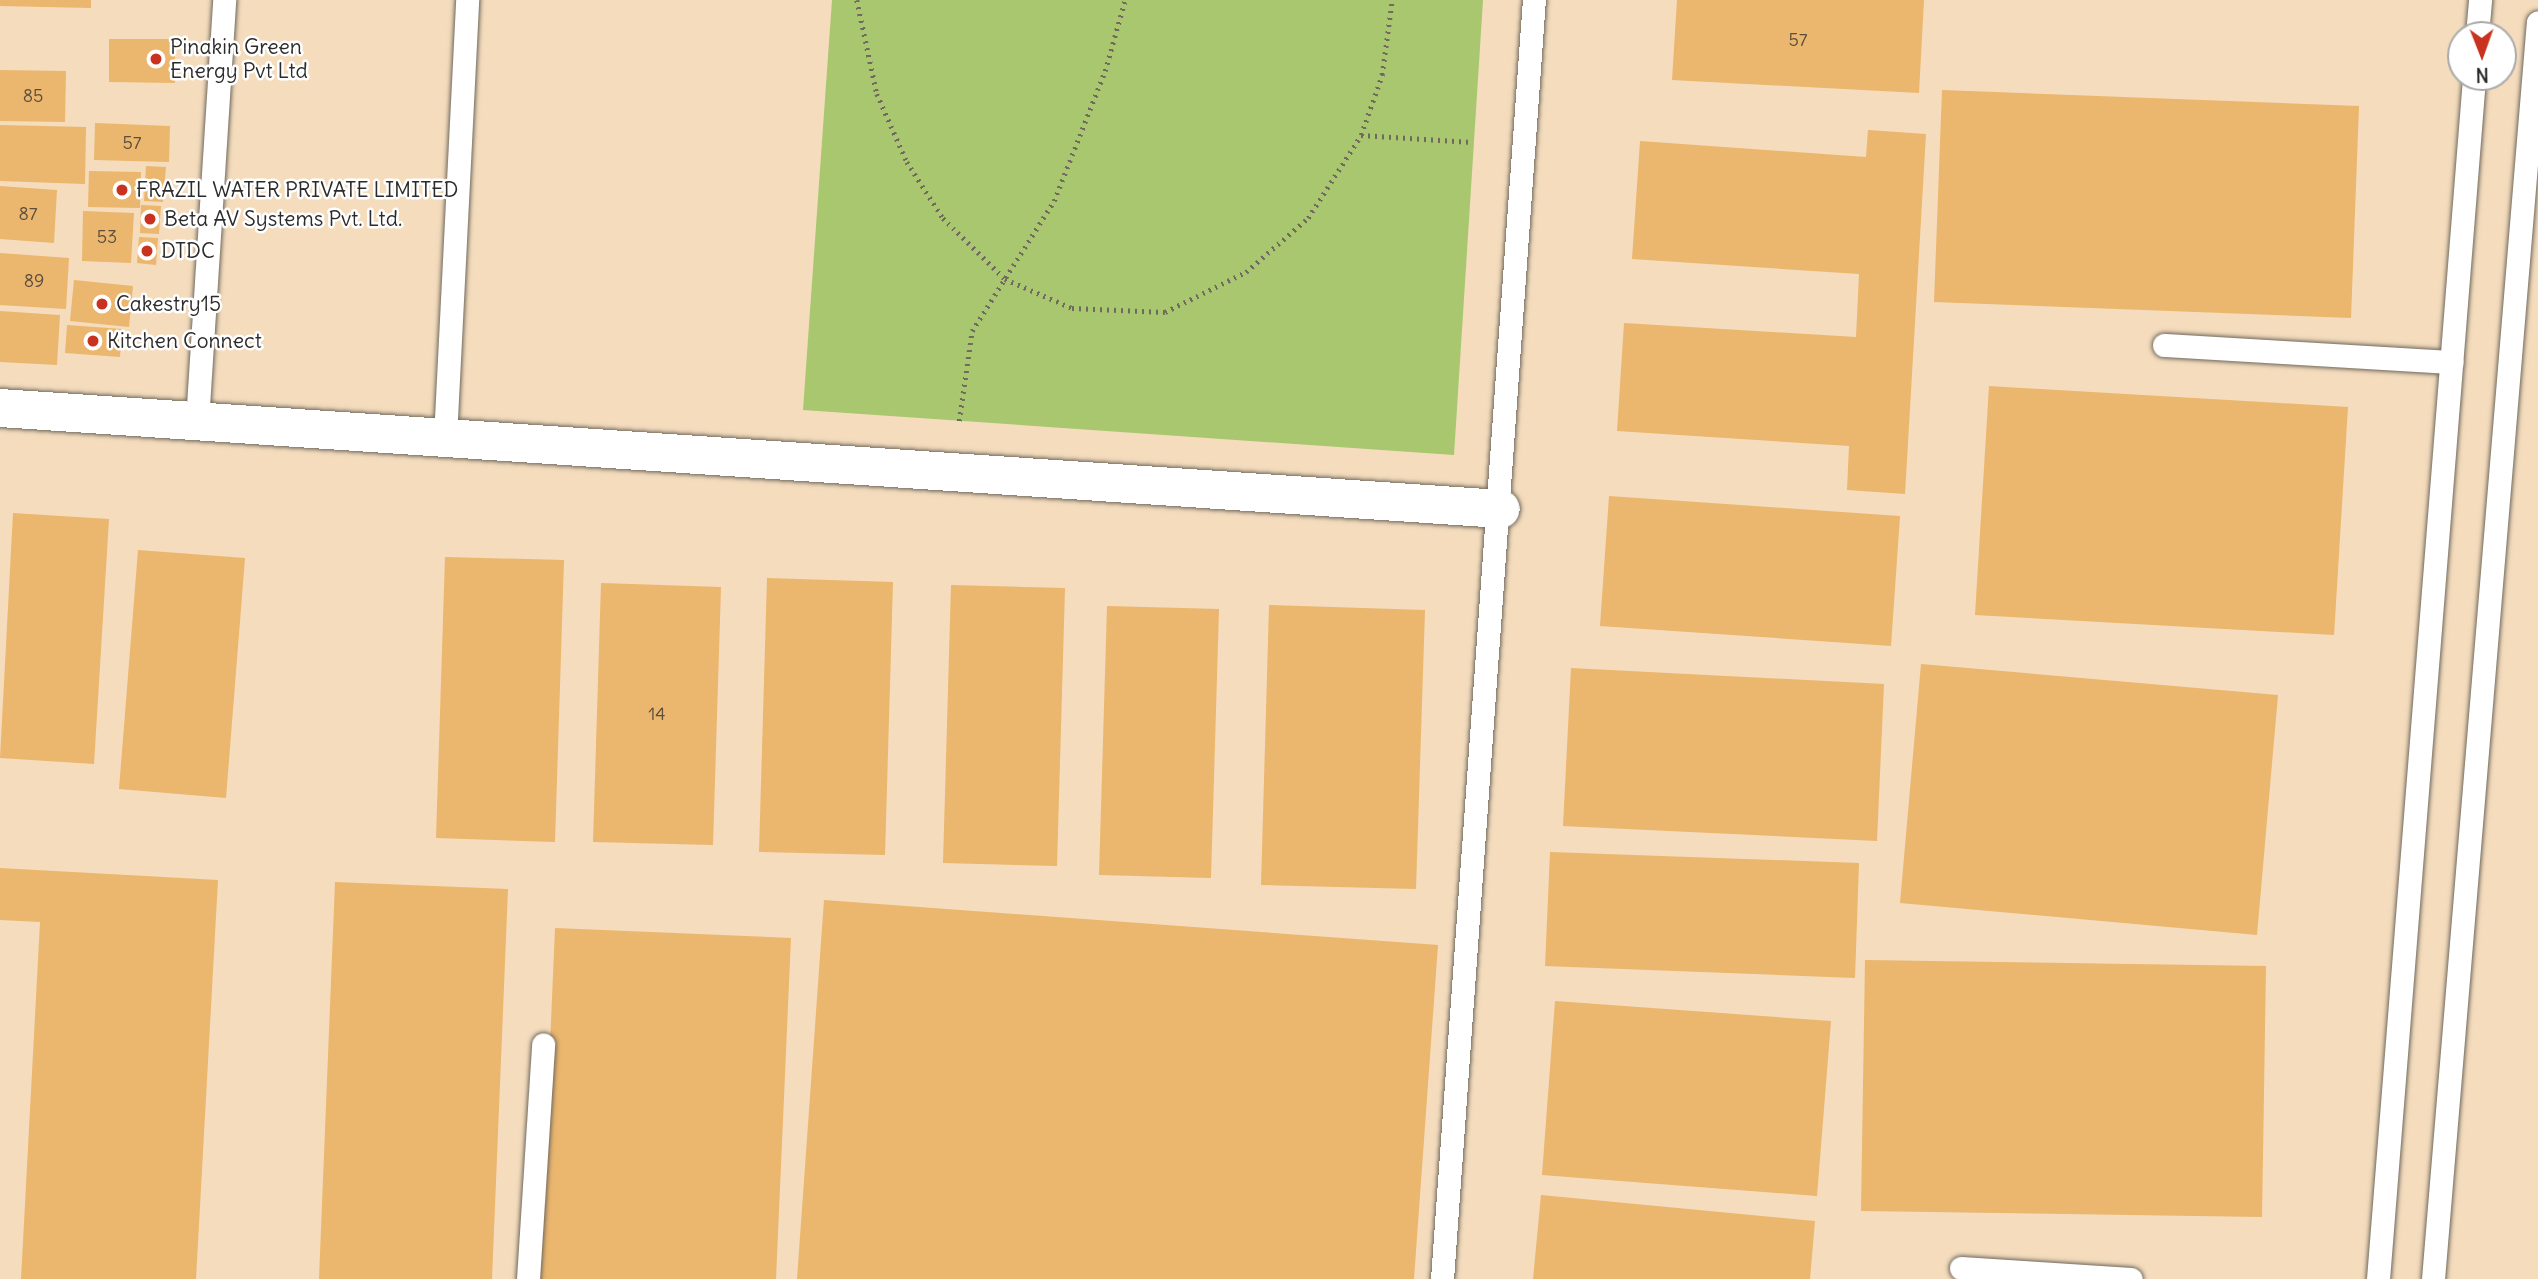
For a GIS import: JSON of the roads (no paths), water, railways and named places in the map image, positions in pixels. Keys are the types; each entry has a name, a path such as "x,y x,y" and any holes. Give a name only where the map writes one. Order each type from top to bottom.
{"street":[{"path":"0,408 1501,509"}],"lane":[{"path":"197,421 224,0"},
{"path":"445,438 467,0"},
{"path":"1442,1279 1501,509 1534,0"},
{"path":"2478,21 2480,0"},
{"path":"2433,1279 2538,22"},
{"path":"2378,1279 2472,91"},
{"path":"2164,345 2451,362"},
{"path":"528,1279 543,1044"},
{"path":"1961,1268 2132,1279"}],"place":[{"name":"Pinakin Green Energy Pvt Ltd","path":"156,59"},
{"name":"FRAZIL WATER PRIVATE LIMITED","path":"122,190"},
{"name":"Beta AV Systems Pvt. Ltd.","path":"150,219"},
{"name":"DTDC","path":"147,251"},
{"name":"Cakestry15","path":"102,304"},
{"name":"Kitchen Connect","path":"93,341"}]}
